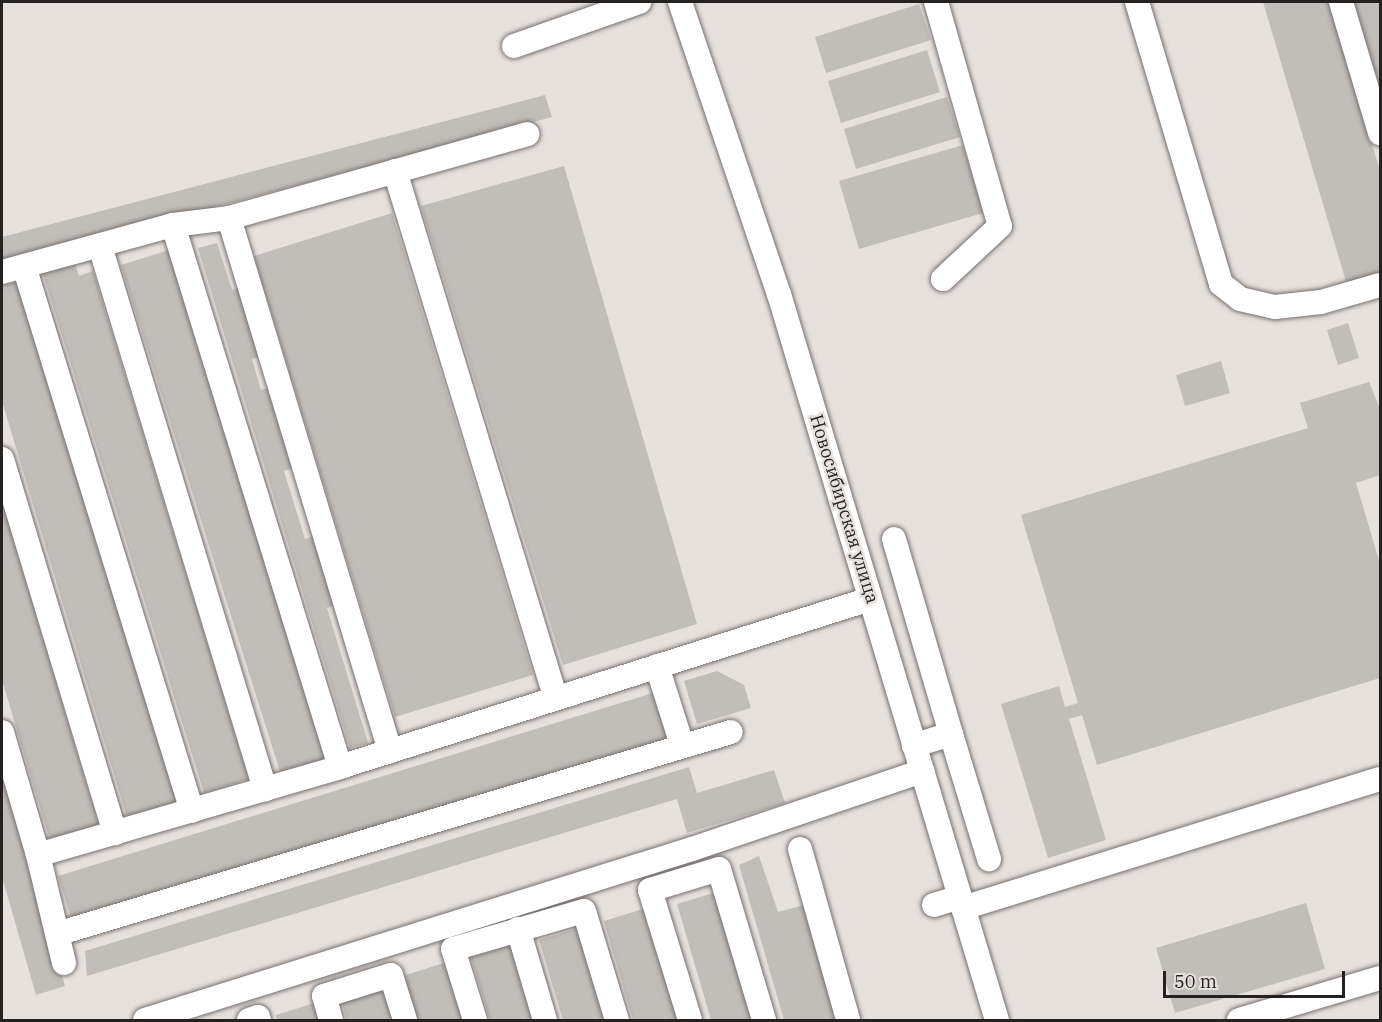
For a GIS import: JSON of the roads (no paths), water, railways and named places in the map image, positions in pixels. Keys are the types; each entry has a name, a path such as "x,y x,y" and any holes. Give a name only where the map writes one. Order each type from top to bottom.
{"street":[{"path":"514,46 639,2"},
{"name":"Новосибирская улица","path":"680,2 779,294 997,1020"},
{"path":"936,2 1000,226 943,279"},
{"path":"1137,2 1221,285 1240,299 1275,307 1321,302 1380,285"},
{"path":"1341,2 1380,133"},
{"path":"192,811 13,269 173,225 229,218 527,134"},
{"path":"395,171 555,696"},
{"path":"229,218 390,752"},
{"path":"173,225 340,767"},
{"path":"100,246 265,789"},
{"path":"2,459 115,833"},
{"path":"894,539 989,859"},
{"path":"38,855 390,752 555,696 870,599"},
{"path":"657,666 682,745"},
{"path":"2,732 60,933 64,963"},
{"path":"60,933 731,732"},
{"path":"914,745 951,734"},
{"path":"145,1020 692,849 922,771"},
{"path":"934,905 962,903 1380,778"},
{"path":"800,849 848,1020"},
{"path":"690,1020 650,890 719,869 764,1020"},
{"path":"475,1020 453,949 584,911 617,1020"},
{"path":"518,929 545,1020"},
{"path":"331,1020 324,996 391,975 405,1020"},
{"path":"1239,1020 1380,978"},
{"path":"249,1020 259,1020"}]}
